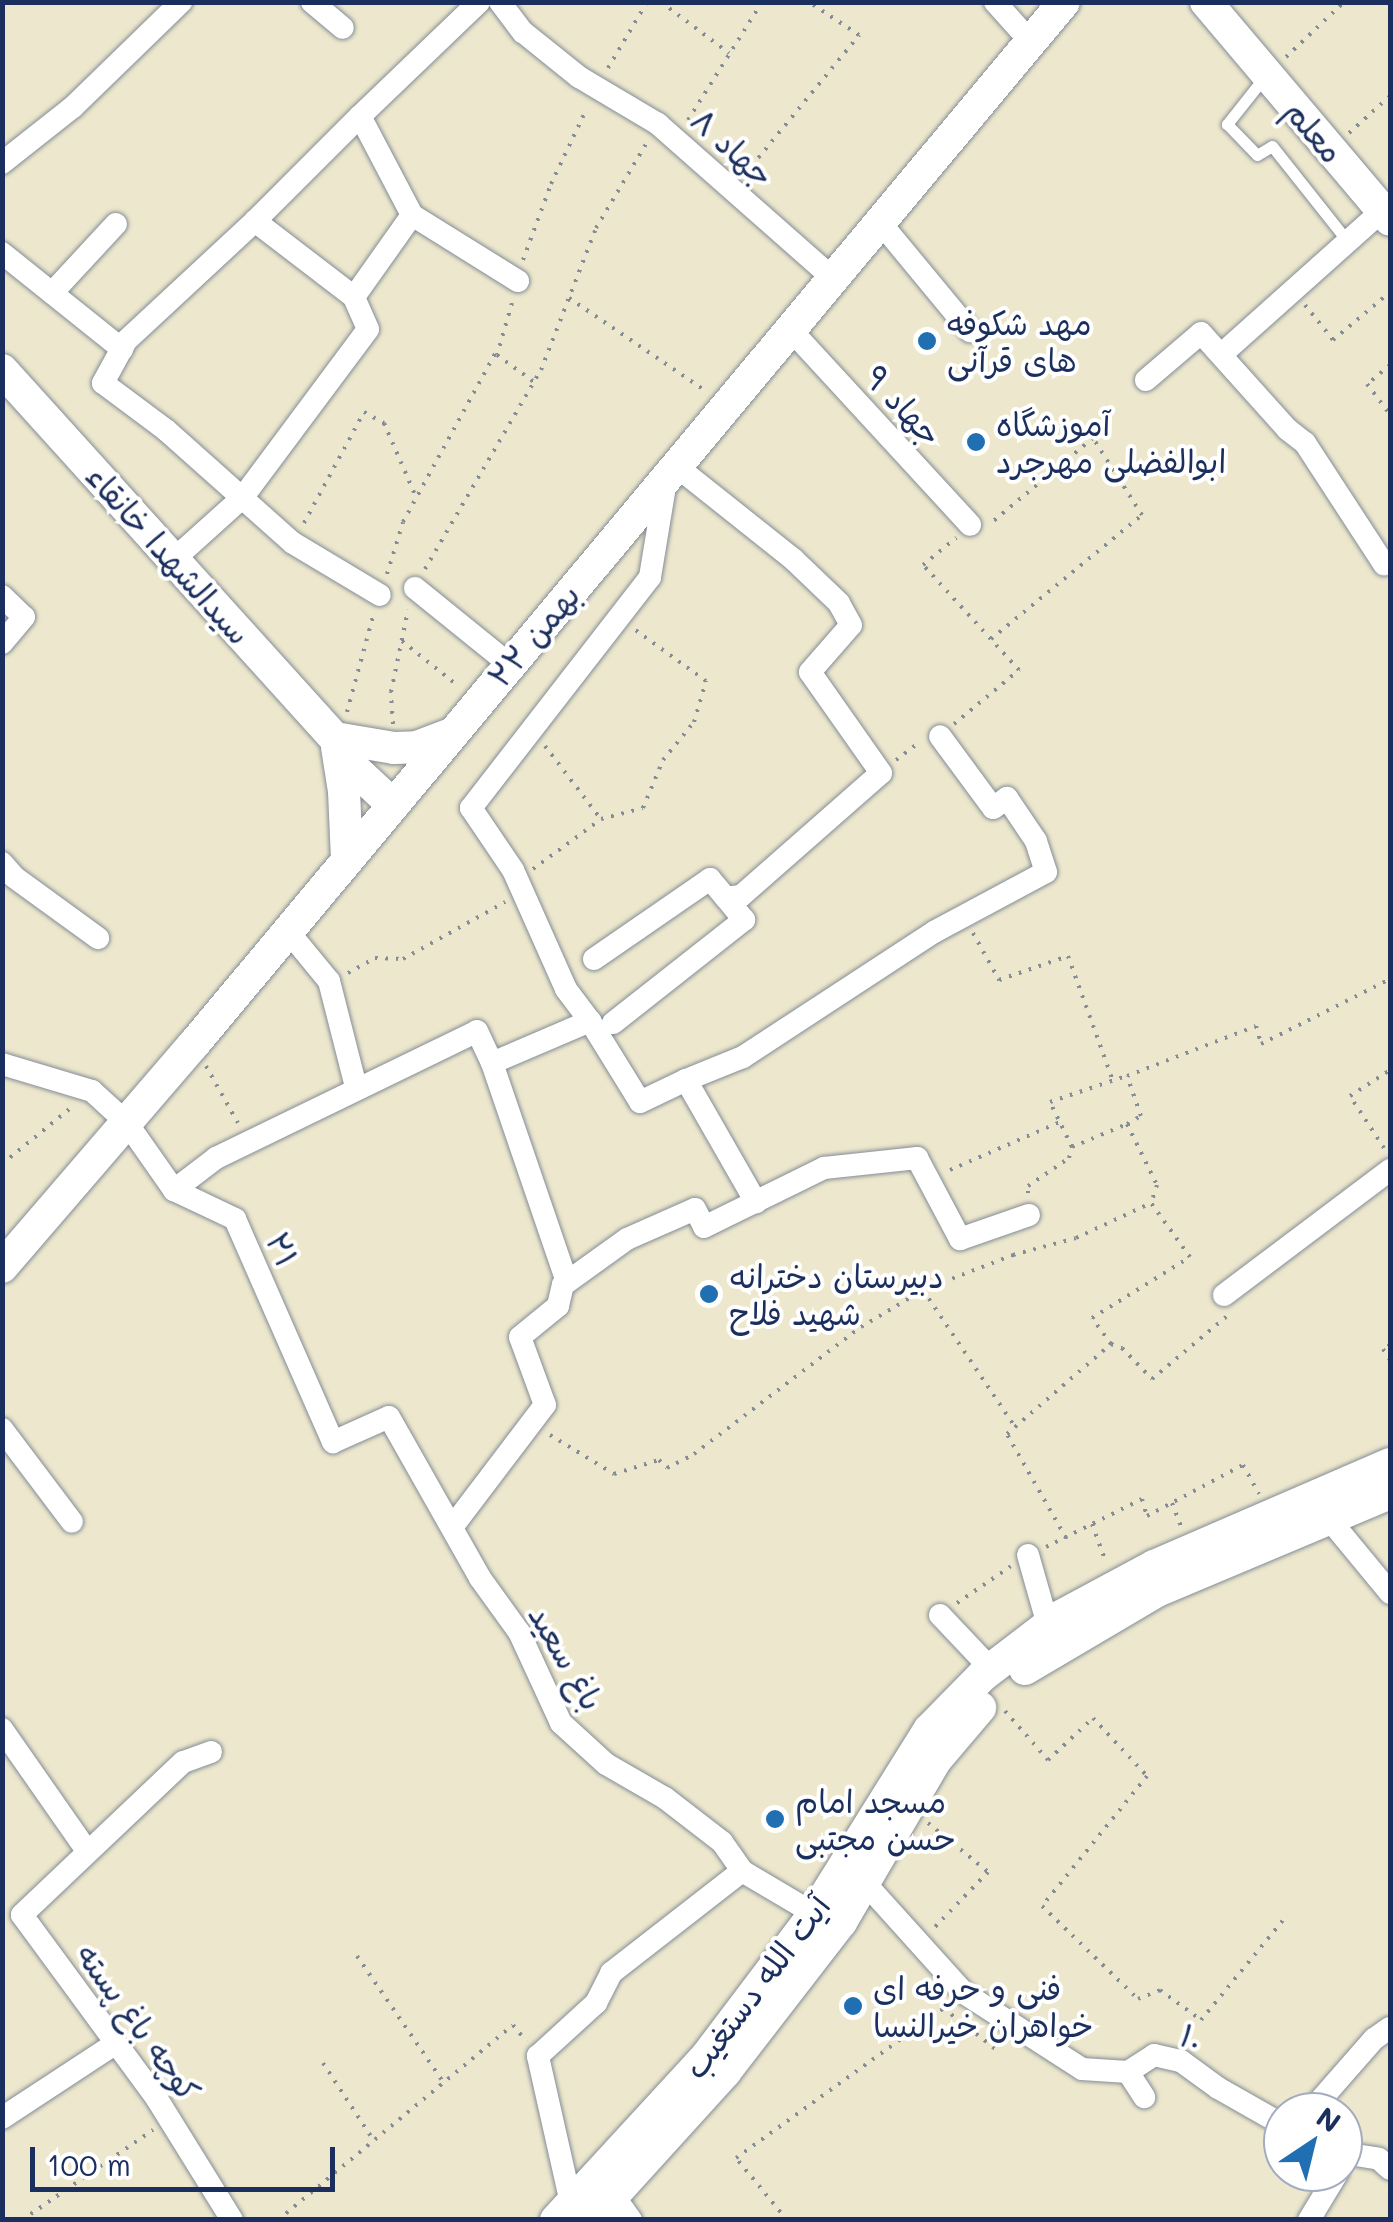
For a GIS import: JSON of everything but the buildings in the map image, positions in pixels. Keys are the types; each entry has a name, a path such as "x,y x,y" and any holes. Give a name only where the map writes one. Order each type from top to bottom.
{"main road":[{"name":"۲۲ بهمن","path":"2,1267 128,1123 1064,2"},
{"name":"معلم","path":"1210,2 1387,215"},
{"name":"سیدالشهدا خانقاء","path":"2,370 333,736 352,746 398,798"},
{"path":"346,859 344,790 333,736 394,748 416,747 452,734"},
{"name":"آیت الله دستغیب","path":"855,1872 908,1808 935,1761 992,1682 1115,1612 1320,1508 1390,1464"},
{"name":"آیت الله دستغیب","path":"593,2205 725,2072 855,1872 929,1730 992,1682 1048,1625 1115,1587 1320,1508 1390,1493"}],"street":[{"path":"2,163 73,106 181,2"},
{"path":"312,2 344,28"},
{"path":"380,594 293,543 103,382 122,348 178,289 255,220 479,2"},
{"name":"جهاد ۸","path":"500,2 523,32 588,83 658,124 834,279"},
{"path":"995,2 1030,41"},
{"path":"360,116 412,216 518,281"},
{"path":"1223,354 1348,242 1387,215"},
{"path":"354,297 412,216"},
{"path":"173,560 243,497 368,329 354,297 255,220"},
{"path":"879,222 970,331"},
{"path":"52,293 116,224"},
{"path":"2,253 122,348"},
{"name":"جهاد ۹","path":"790,329 970,526"},
{"path":"1146,380 1201,333 1287,429 1305,443 1384,564"},
{"path":"726,898 742,896 880,773 810,672 851,624 840,603 793,560 671,472 650,578 470,808 520,886 566,990 602,1022 640,1102 743,1057 964,916 1046,872 1036,841 1007,798 992,808 940,736"},
{"path":"415,588 509,664"},
{"path":"2,596 24,617 2,643"},
{"path":"2,863 14,877 98,938"},
{"path":"492,1063 602,1022 744,920 710,880 594,959"},
{"path":"286,930 328,980 356,1086"},
{"path":"2,1064 92,1091 128,1123 174,1190 216,1158 356,1086 393,1073 477,1031 492,1063 567,1282"},
{"path":"686,1080 756,1202"},
{"path":"453,1526 545,1406 520,1337 558,1306 567,1282 627,1239 695,1209 704,1227 824,1168 917,1158 960,1239 1029,1215"},
{"path":"1224,1295 1390,1170"},
{"name":"۲۱","path":"174,1190 235,1219 333,1442"},
{"name":"باغ سعید","path":"333,1442 390,1418 480,1578 519,1632 561,1723 606,1764 665,1798 722,1842 742,1871 825,1921"},
{"path":"2,1430 72,1522"},
{"path":"1320,1508 1390,1593"},
{"path":"1028,1555 1048,1625"},
{"path":"940,1614 992,1682"},
{"path":"2,1729 87,1851 182,1762 211,1752"},
{"name":"کوچه باغ پسته","path":"87,1851 22,1915 169,2118 232,2220"},
{"path":"593,2205 538,2056 596,2003 610,1973 742,1871"},
{"name":"۱۰","path":"855,1872 964,1993 1082,2069 1128,2072 1154,2056 1181,2061 1263,2114"},
{"path":"1328,2092 1374,2039 1390,2028"},
{"path":"2,2118 116,2042"},
{"path":"1128,2072 1144,2097"},
{"path":"1310,2220 1326,2192"}],"lane":[{"path":"1268,74 1227,124 1256,155 1272,146 1348,242"}],"path":[{"path":"534,382 497,356 518,281 588,83 648,2"},
{"path":"661,2 729,53"},
{"path":"394,748 391,692 415,588 534,382 596,228 658,124 681,130 762,2"},
{"path":"731,190 860,35 810,2"},
{"path":"1268,74 1344,2"},
{"path":"1330,150 1390,96"},
{"path":"1293,290 1334,340 1390,292"},
{"path":"569,298 727,405"},
{"path":"333,736 352,706 403,522 499,346"},
{"path":"1390,365 1367,384 1390,415"},
{"path":"293,543 364,412 384,423 416,497"},
{"path":"880,773 918,742 940,736 1019,670 990,640 923,566 970,526 991,524 1093,438 1142,515 990,640"},
{"path":"328,980 375,958 403,959 520,886 600,819 643,808 662,760 694,722 706,681 619,619"},
{"path":"402,642 477,701"},
{"path":"533,730 600,819"},
{"path":"964,916 999,980 1068,956 1113,1081"},
{"path":"1031,1251 1028,1186 1069,1158 1072,1147 1050,1102 1256,1026 1261,1044 1390,980"},
{"path":"194,1044 236,1121 255,1138"},
{"path":"1390,1070 1350,1096 1390,1157"},
{"path":"1072,1147 1141,1116 1128,1076"},
{"path":"2,1164 92,1091"},
{"path":"928,1179 1060,1122"},
{"path":"533,1424 614,1474 659,1460 667,1468 694,1454 862,1327 923,1290 1076,1238 1151,1203 1157,1186 1127,1124"},
{"path":"1151,1203 1190,1256 1092,1318 1111,1344 1122,1348 1152,1379 1232,1312 1224,1295"},
{"path":"923,1290 1015,1428"},
{"path":"1066,1538 1007,1434 1111,1344"},
{"path":"1390,1345 1383,1349 1390,1360"},
{"path":"940,1614 1028,1555 1142,1500 1147,1516 1243,1465"},
{"path":"1092,1524 1115,1587"},
{"path":"992,1682 1048,1760 1093,1718 1147,1776 1042,1906 1138,1999 1160,1990 1201,2020 1283,1920"},
{"path":"908,1808 988,1872 919,1944"},
{"path":"357,1956 443,2082"},
{"path":"787,2220 736,2158 964,1993"},
{"path":"943,2008 998,2051"},
{"path":"278,2220 513,2025 538,2056"},
{"path":"323,2063 374,2141"},
{"path":"22,2220 169,2118"}],"place":[{"name":"مهد شکوفه های قرآنی","path":"927,341"},
{"name":"آموزشگاه ابوالفضلی مهرجرد","path":"976,442"},
{"name":"دبیرستان دخترانه شهید فلاح","path":"709,1294"},
{"name":"مسجد امام حسن مجتبی","path":"775,1819"},
{"name":"فنی و حرفه ای خواهران خیرالنسا","path":"853,2006"}]}
